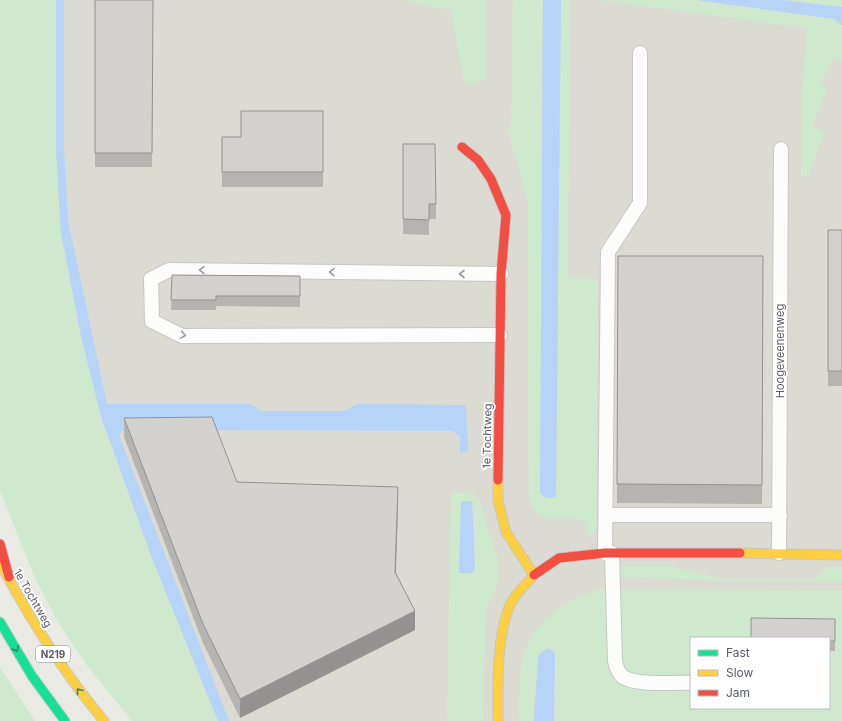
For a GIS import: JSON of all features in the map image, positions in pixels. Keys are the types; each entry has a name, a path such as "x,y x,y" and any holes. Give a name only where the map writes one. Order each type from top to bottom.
{"street":[{"name":"1e Tochtweg","path":"462,147 478,160 491,179 506,215 500,274 498,501 506,532 534,575"},
{"name":"N219","path":"0,544 10,582"},
{"path":"498,721 498,660 508,609 518,593 534,575 559,558 609,553 779,553 842,555"},
{"name":"1e Tochtweg","path":"0,563 63,670 104,721"},
{"name":"N219","path":"0,622 32,676 65,721"}],"lane":[{"path":"640,53 640,203 608,252 606,515 615,661 617,669 622,676 632,680 690,683"},
{"name":"Hoogeveenenweg","path":"779,553 781,149"},
{"path":"500,274 168,270 151,280 152,321 182,336 500,335"},
{"path":"606,515 780,515"}],"shaded area":[{"path":"0,0 740,0 842,13 842,721 189,721"}],"green space":[{"path":"0,0 56,0 56,150 61,233 81,337 101,417 152,558 218,721 132,721 88,667 59,624 34,576 0,491"},
{"path":"403,0 486,0 486,79 474,83 466,83 463,78 451,10"},
{"path":"513,0 543,0 540,493 545,497 555,497 561,0 570,0 568,278 598,279 596,529 589,536 586,526 577,518 555,518 541,515 535,510 529,500 528,202 508,128 511,127"},
{"path":"599,0 696,0 834,19 842,25 842,62 834,57 821,82 827,89 812,126 824,132 808,177 801,176 802,92 807,28"},
{"path":"784,0 842,0 842,7"},
{"path":"451,491 475,495 482,504 487,528 497,555 499,578 486,611 483,721 447,721"},
{"path":"622,566 671,566 724,579 815,579 827,567 842,567 842,581 724,581 617,577 617,572"},
{"path":"603,589 842,590 842,721 554,721 555,655 534,703 534,721 519,721 520,673 523,657 528,644 544,621 565,604"},
{"path":"0,667 35,721 0,721"}],"water":[{"path":"56,0 64,0 64,148 68,221 107,404 251,404 261,411 344,411 357,404 466,405 468,451 460,453 460,436 452,431 123,430 119,435 229,721 218,721 152,558 101,417 81,337 61,233 56,150"},
{"path":"543,0 561,0 556,493 555,497 550,498 545,497 540,493"},
{"path":"696,0 784,0 842,7 842,25 834,19"},
{"path":"461,501 472,501 475,569 472,573 459,573"},
{"path":"547,648 552,650 555,655 554,721 534,721 538,656"}],"building":[{"path":"95,0 153,0 152,153 95,153"},
{"path":"241,111 323,111 323,172 222,172 222,137 241,137"},
{"path":"403,144 435,144 436,204 429,204 429,220 403,219"},
{"path":"828,230 842,230 842,371 828,371"},
{"path":"618,256 763,256 762,485 617,484"},
{"path":"172,275 300,276 300,296 216,296 216,300 171,300"},
{"path":"212,417 237,482 398,487 395,572 415,611 240,699 203,624 124,418"},
{"path":"751,618 835,619 835,641 830,641 830,637 751,637"}],"traffic: fast":[{"path":"0,622 32,676 65,721"}],"traffic: slow":[{"path":"498,480 498,501 506,532 534,575 512,600 504,623 498,665 498,721"},
{"path":"740,553 842,555"},
{"path":"0,563 48,645 75,684 104,721"}],"traffic: jam":[{"path":"462,147 478,160 491,179 506,215 501,274 498,480"},
{"path":"0,544 9,577"},
{"path":"534,575 559,558 605,553 740,553"}]}
